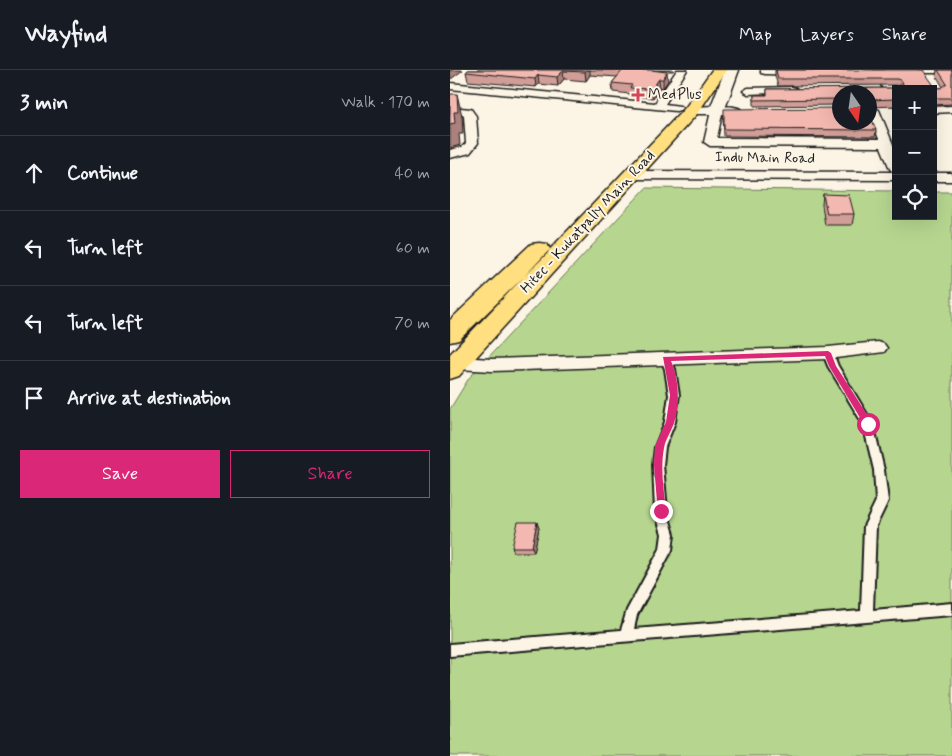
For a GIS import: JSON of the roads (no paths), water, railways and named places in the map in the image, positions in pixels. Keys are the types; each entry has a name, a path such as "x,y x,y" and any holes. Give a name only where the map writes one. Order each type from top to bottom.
{"main road":[{"path":"450,334 566,223 672,115 675,108 704,70"},
{"name":"Hitec - Kukatpally Main Road","path":"454,366 633,175 675,108 720,70"}],"street":[{"path":"732,70 724,111 710,142 886,143"},
{"path":"925,70 952,70"},
{"path":"925,70 934,84"},
{"path":"724,111 748,90 765,71 813,72"},
{"path":"876,72 888,90"},
{"path":"675,108 676,74"},
{"path":"451,86 465,75"},
{"path":"451,86 675,108 750,111"},
{"path":"450,154 466,150 472,143 470,116 473,106 491,90"},
{"path":"748,90 804,90"},
{"path":"450,110 473,106"},
{"path":"937,110 952,109"},
{"path":"877,110 892,110"},
{"path":"877,123 892,159"},
{"name":"Indu Main Road","path":"633,175 892,176"},
{"path":"937,177 952,177"},
{"path":"454,366 828,353 878,348"}],"lane":[{"path":"828,353 833,366 868,424 879,470 882,501 870,526 867,615"},
{"path":"626,635 631,614 666,550 668,534 661,511 658,465 660,446 670,422 674,395 670,369 666,359"},
{"path":"450,650 952,609"}],"place":[{"name":"MedPlus","path":"638,95"}]}
